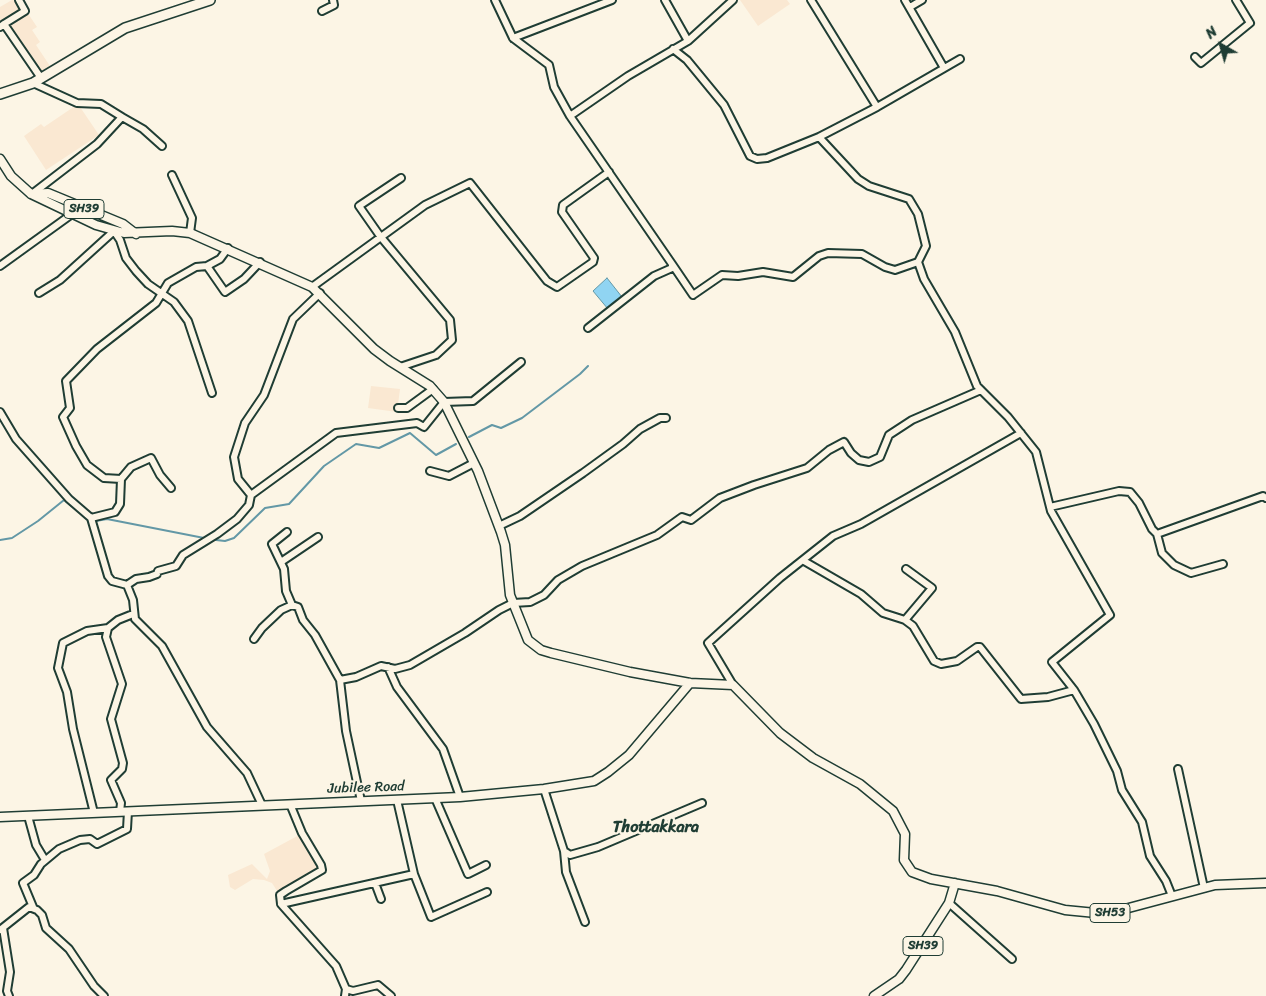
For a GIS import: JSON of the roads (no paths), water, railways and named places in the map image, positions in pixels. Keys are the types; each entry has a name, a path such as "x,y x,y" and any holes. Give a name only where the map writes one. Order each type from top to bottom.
{"highway":[{"path":"0,94 37,81 125,28 210,0"}],"main road":[{"name":"SH39","path":"0,159 11,176 31,194 72,214 114,230 136,234"},
{"name":"SH39","path":"31,194 48,193 123,224 136,234"},
{"path":"136,234 172,231 190,233 312,286 370,344 433,389 444,402 474,463 499,526 505,545 508,583 513,603 528,640 541,650 630,672 690,683 733,685 780,733 813,758 860,784 892,811 905,834 904,860 912,872 919,876 955,883"},
{"name":"Jubilee Road","path":"0,817 435,798 544,789 594,781 629,755 690,683"},
{"name":"SH39","path":"874,996 899,979 906,970 949,903 955,883"},
{"name":"SH53","path":"955,883 997,890 1065,910 1092,913 1113,912 1204,888 1242,883 1266,883"}],"street":[{"path":"19,0 25,11 2,26 37,81 77,103 100,104 143,130 162,146"},
{"path":"322,11 334,5 333,0"},
{"path":"495,0 514,38 549,65 554,87 570,116 693,295 722,275 738,276 763,272 793,277 819,256 828,253 862,254 885,267 895,270 918,262 926,246 918,214 909,199 869,186 858,179 819,137"},
{"path":"514,38 612,0"},
{"path":"665,0 688,41"},
{"path":"570,116 628,76 688,41 733,0"},
{"path":"811,0 876,106"},
{"path":"905,0 944,68"},
{"path":"910,7 922,0"},
{"path":"1195,57 1201,63 1250,23 1236,0"},
{"path":"673,49 687,60 724,105 753,158 768,158 819,137 960,59"},
{"path":"31,194 97,144 122,117"},
{"path":"312,286 425,205 470,183 547,281 557,287 592,262 594,258 562,212 563,205 609,172"},
{"path":"172,175 192,218 190,233"},
{"path":"400,367 436,356 452,340 450,320 380,236 360,206 401,178"},
{"path":"0,266 72,214"},
{"path":"39,294 60,280 114,230 120,240 126,258 148,284 174,302 188,321 212,393"},
{"path":"121,479 104,478 87,465 76,446 63,417 70,408 66,381 98,349 156,303 168,283 183,273 196,267 207,266 220,259 228,248"},
{"path":"207,266 225,292 244,279 260,262"},
{"path":"918,262 924,279 955,332 967,366 981,390 1036,452 1050,507 1110,615 1052,662 1074,690 1117,771 1122,790 1142,822 1150,856 1166,881 1172,896"},
{"path":"588,328 654,276 672,268 672,264"},
{"path":"251,495 238,479 234,457 245,423 264,395 293,319 320,293"},
{"path":"0,412 16,439 70,499 91,518 108,576 112,581 127,584 136,579 149,577 157,574 158,571 176,566 183,555 203,545 237,519 249,505 251,495 336,433 417,423 424,427 444,402 473,401 520,362"},
{"path":"398,408 406,408 433,389"},
{"path":"340,680 356,677 381,666 404,668 420,661 513,603 530,602 582,566 657,535 682,517 691,520 720,498 808,468 829,450 844,442 851,453 859,460 869,462 880,457 889,435 912,420 981,390"},
{"path":"499,526 520,516 623,444 640,429 666,418"},
{"path":"733,685 708,643 780,578 834,536 861,524 1021,433"},
{"path":"91,518 115,512 120,504 121,479 131,467 151,458 160,475 171,488"},
{"path":"430,471 449,476 474,463"},
{"path":"1050,507 1118,492 1130,492 1139,503 1152,529 1157,534 1162,553 1181,570 1191,573 1223,564"},
{"path":"1157,534 1263,496 1266,498"},
{"path":"287,532 272,544 281,562 292,605"},
{"path":"281,562 318,537"},
{"path":"804,561 861,594 883,613 904,620 914,626 934,661 947,665 980,647 1021,699 1048,697 1074,690"},
{"path":"904,620 932,588 906,569"},
{"path":"127,584 133,600 134,619 162,646 207,727 247,773 262,805"},
{"path":"254,639 262,628 281,610 292,605 298,607 340,680 346,731 361,801"},
{"path":"94,813 73,729 67,692 58,668 63,643 87,631 108,628 118,620 134,614"},
{"path":"104,996 94,986 69,949 46,928 42,915 33,907 23,883 34,875 45,860 59,849 80,840 90,839 97,844 127,829 124,811 111,780 122,769 123,763 111,719 122,684 106,637 108,628"},
{"path":"388,667 397,687 443,749 460,796"},
{"path":"1178,768 1204,888"},
{"path":"544,789 564,851 566,872 584,922"},
{"path":"435,798 468,874 486,865"},
{"path":"397,800 414,874 430,917 487,892"},
{"path":"564,851 570,854 598,847 702,803"},
{"path":"290,804 322,870 280,895 280,904 336,966 345,992 378,985 391,996"},
{"path":"28,816 36,845 45,860"},
{"path":"280,904 414,874"},
{"path":"375,883 381,899"},
{"path":"949,903 1012,959"},
{"path":"9,996 10,972 2,929 29,907 33,907"}],"water":[{"path":"607,278 622,297 608,309 593,291"}],"waterway":[{"path":"469,437 492,425 501,428 522,418 588,366"},
{"path":"216,540 225,541 234,538 265,508 289,504 324,466 356,444 379,448 410,433 436,455 456,444"},
{"path":"0,540 12,538 38,521 64,500 74,508"},
{"path":"96,521 107,519 204,538"}],"district":[{"name":"Thottakkara","path":"656,828"}]}
